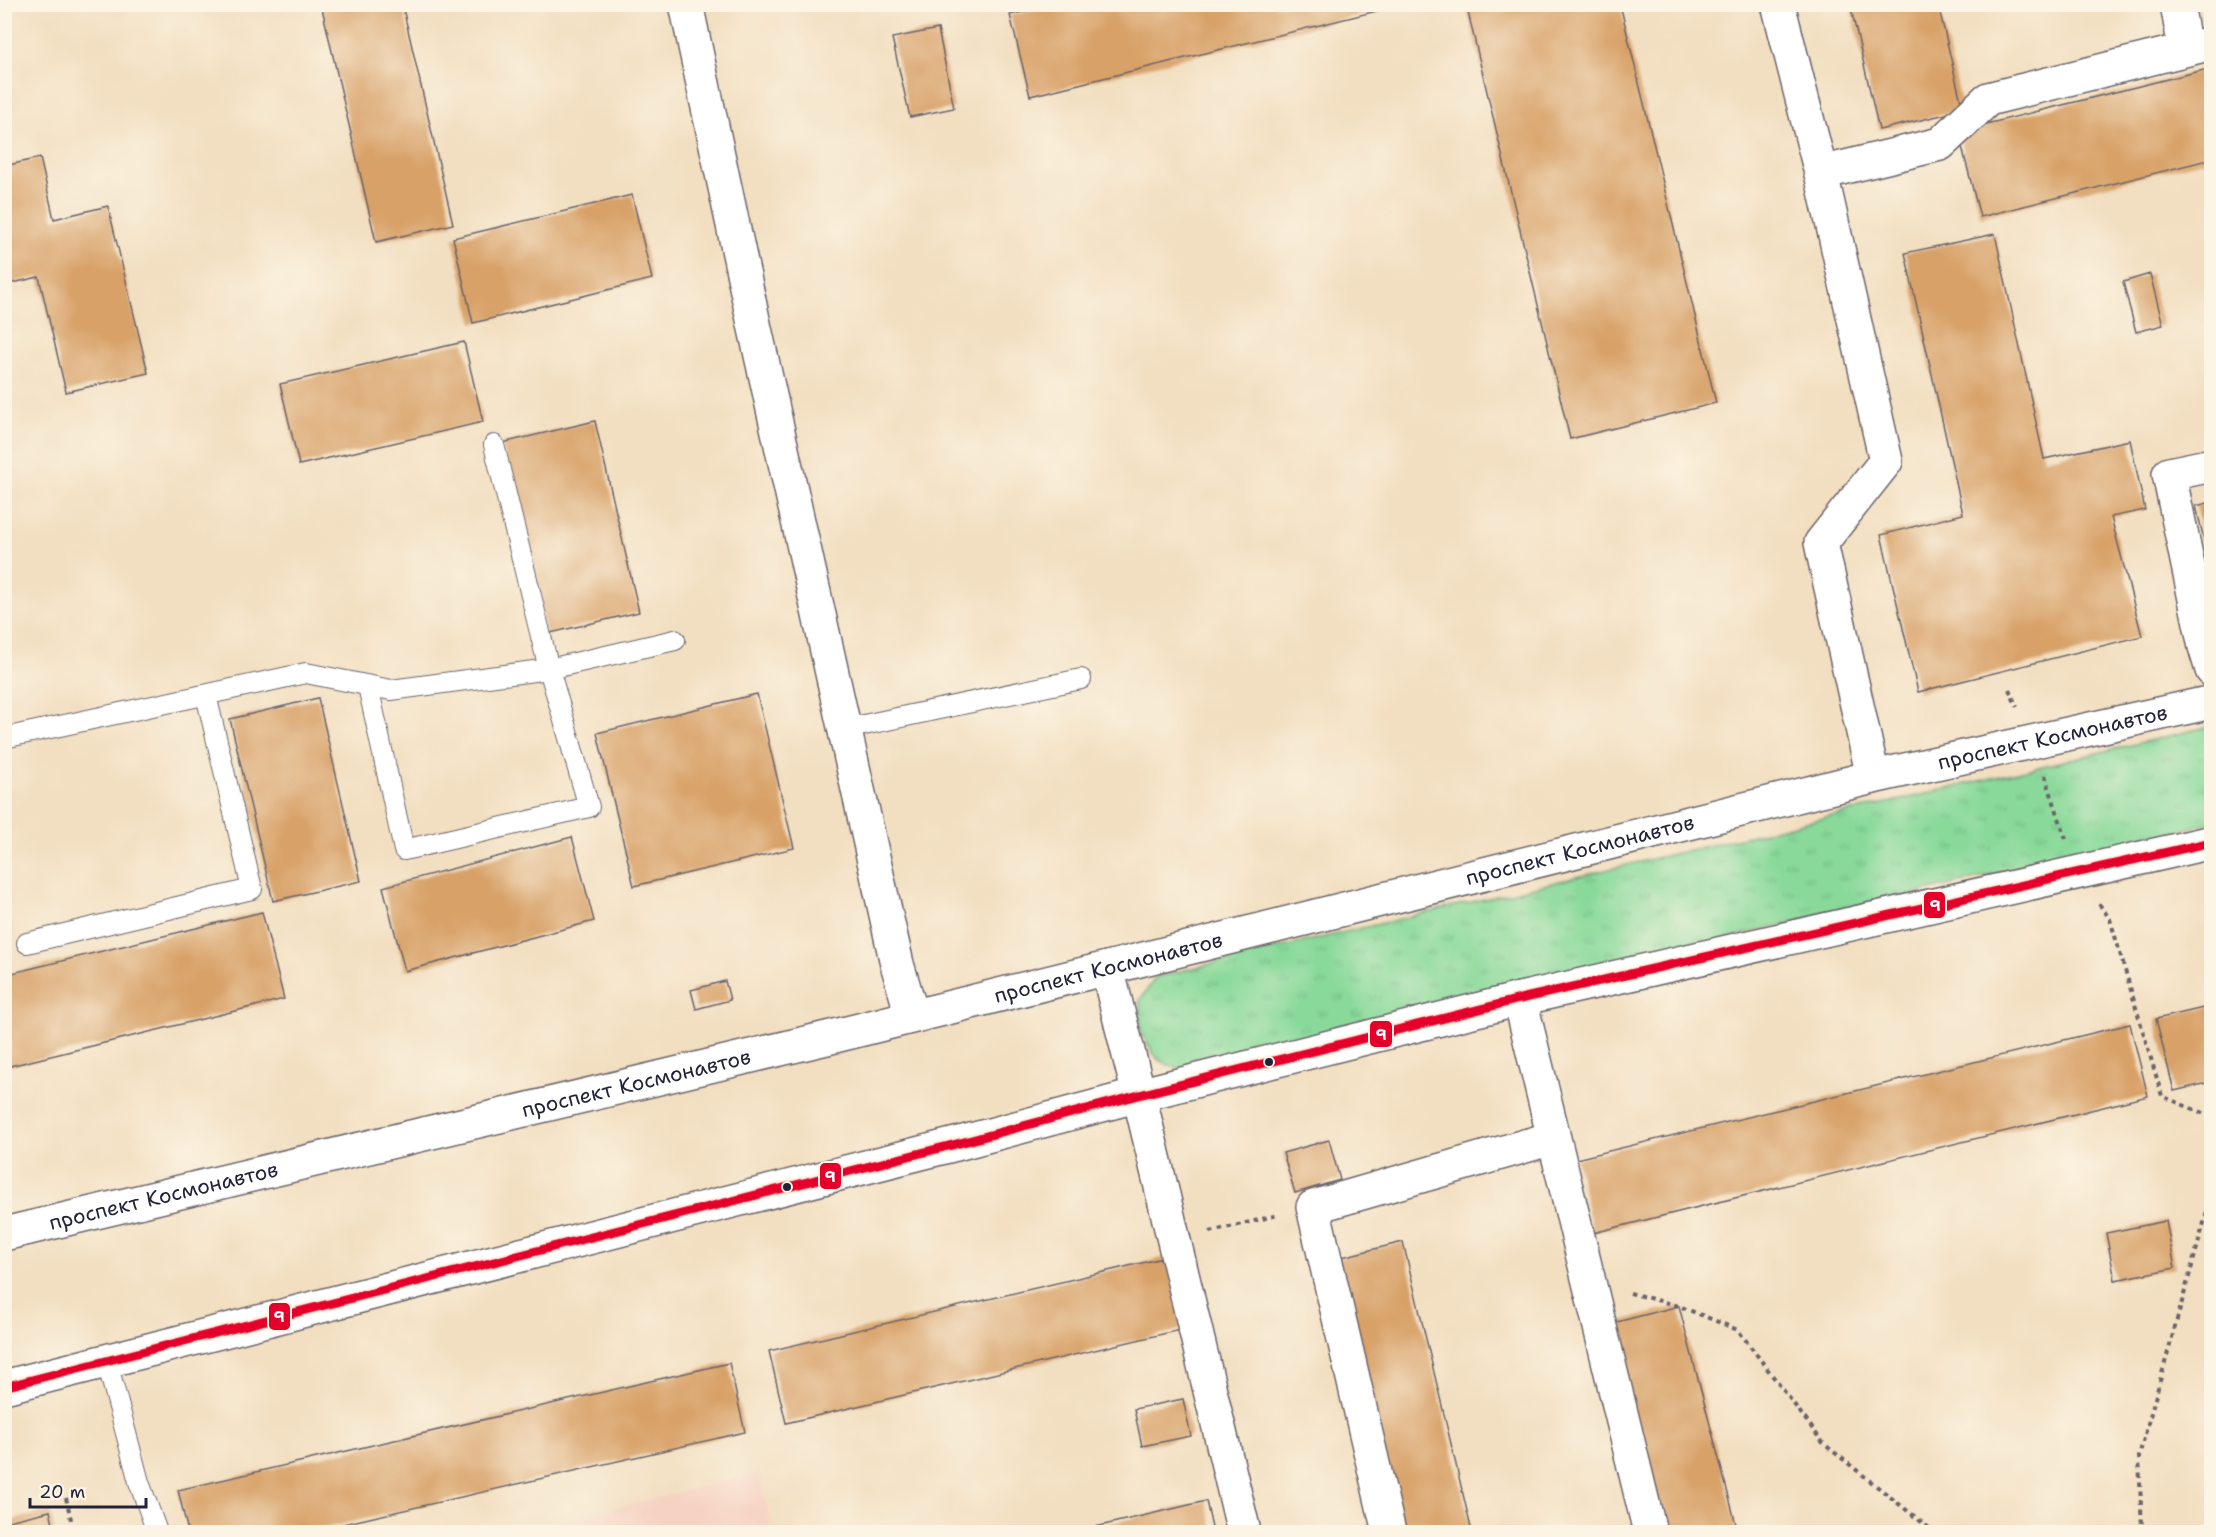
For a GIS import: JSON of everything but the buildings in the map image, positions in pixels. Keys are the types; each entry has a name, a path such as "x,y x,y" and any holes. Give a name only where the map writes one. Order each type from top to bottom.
{"main road":[{"path":"686,4 759,347 897,964 912,1015"},
{"path":"1778,4 1821,173 1886,461 1821,543 1873,777"},
{"path":"1821,173 1940,144 1988,99 2198,46 2177,4"},
{"path":"2211,465 2169,474 2211,670"},
{"name":"проспект Космонавтов","path":"4,1234 831,1037 1873,777 2211,702"},
{"path":"4,1388 1520,999 2211,842"},
{"path":"1107,968 1244,1533"},
{"path":"1520,999 1650,1533"},
{"path":"1389,1533 1313,1207 1552,1138"}],"lane":[{"path":"368,686 404,850 589,807 549,669 494,445"},
{"path":"4,738 306,673 391,690 549,669 675,640"},
{"path":"845,729 1081,679"},
{"path":"27,943 252,889 206,694"},
{"path":"107,1362 139,1482 156,1533"}],"path":[{"path":"2009,689 2034,741 2077,872 2110,919 2162,1096 2211,1118"},
{"path":"2142,1533 2139,1456 2211,1194"},
{"path":"1174,1241 1313,1207"},
{"path":"1588,1282 1679,1306 1738,1330 1824,1444 1934,1533"},
{"path":"66,1498 74,1533"}],"shaded area":[{"path":"759,1473 773,1532 516,1532"}],"green space":[{"path":"2211,726 2211,823 1178,1069 1158,1060 1141,1033 1140,1000 1156,977"}],"transit line":[{"name":"9","path":"4,1387 1520,999 2212,842"}]}
